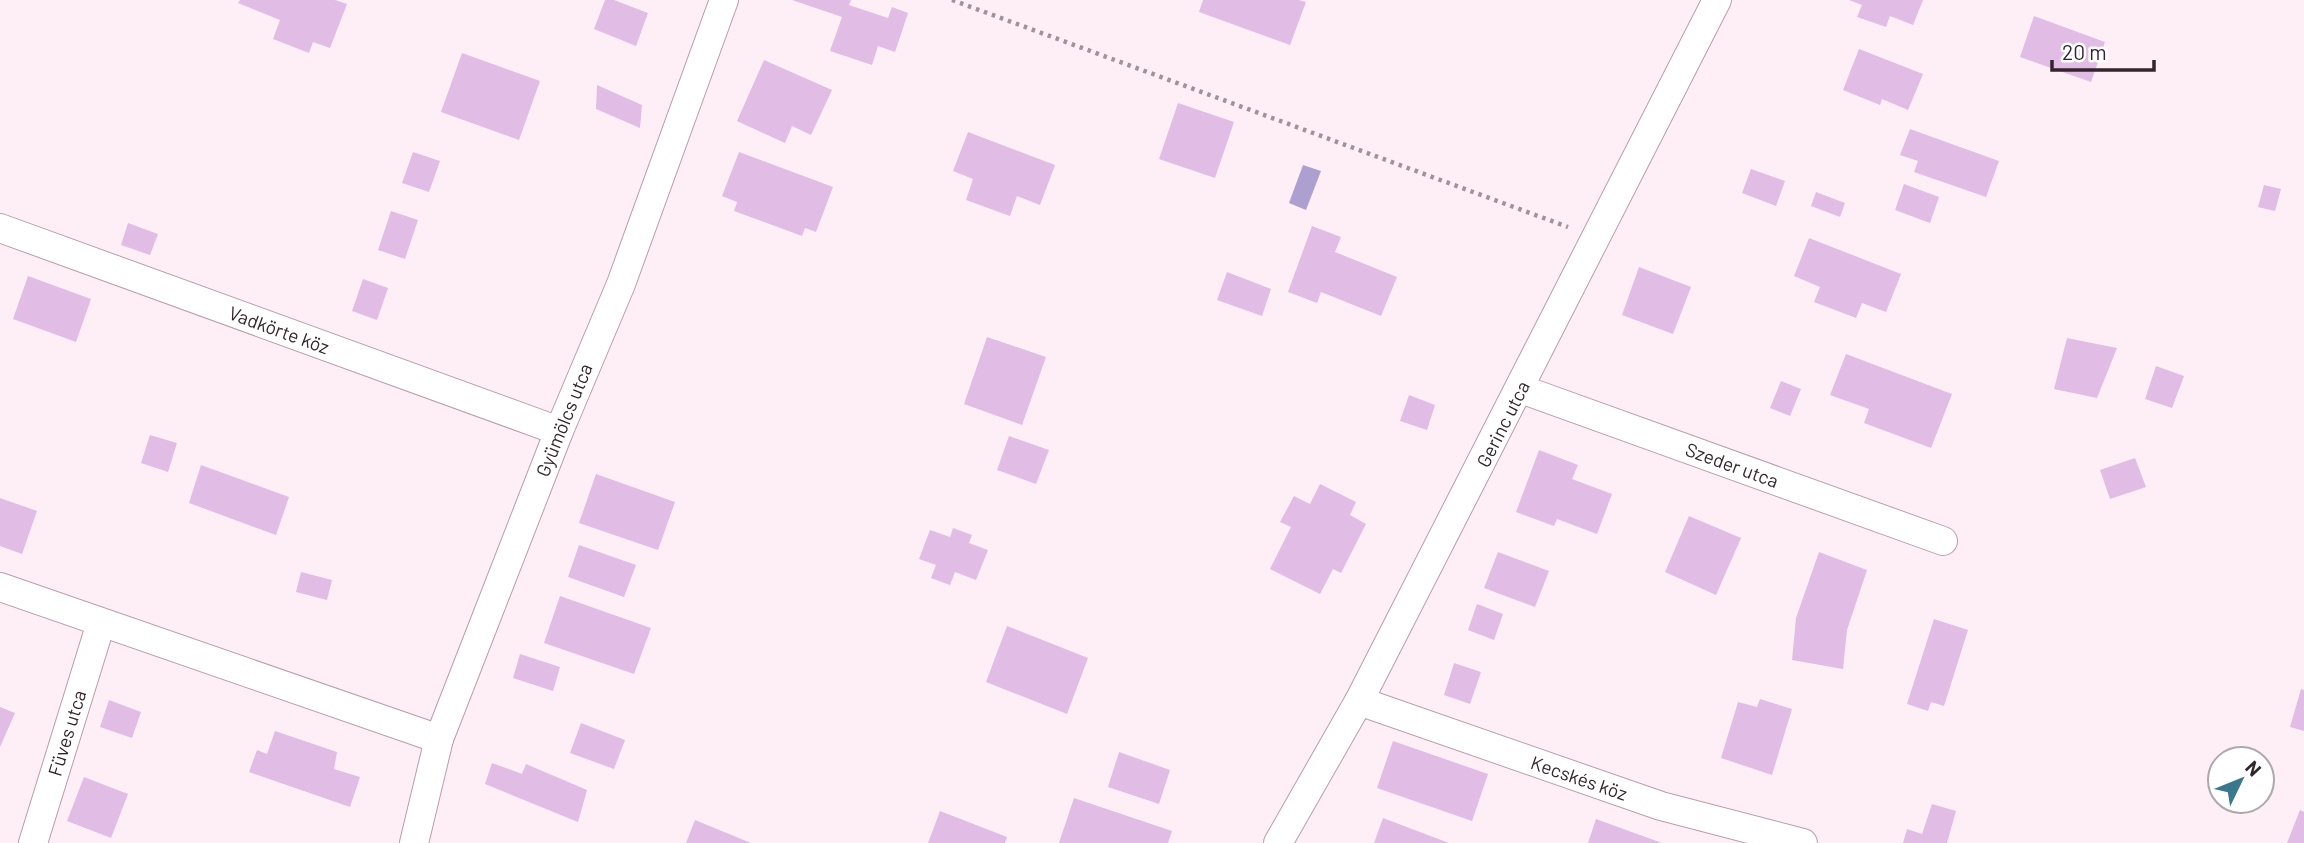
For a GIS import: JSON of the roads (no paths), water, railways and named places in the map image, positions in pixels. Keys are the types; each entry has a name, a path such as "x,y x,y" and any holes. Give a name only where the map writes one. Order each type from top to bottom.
{"street":[{"name":"Gyümölcs utca","path":"414,843 439,739 559,431 621,284 724,0"},
{"name":"Gerinc utca","path":"1279,843 1359,701 1521,389 1717,0"},
{"name":"Vadkörte köz","path":"0,228 559,431"},
{"name":"Szeder utca","path":"1521,389 1942,541"},
{"path":"0,587 439,739"},
{"name":"Füves utca","path":"33,843 101,623"},
{"name":"Kecskés köz","path":"1359,701 1661,806 1803,843"}]}
